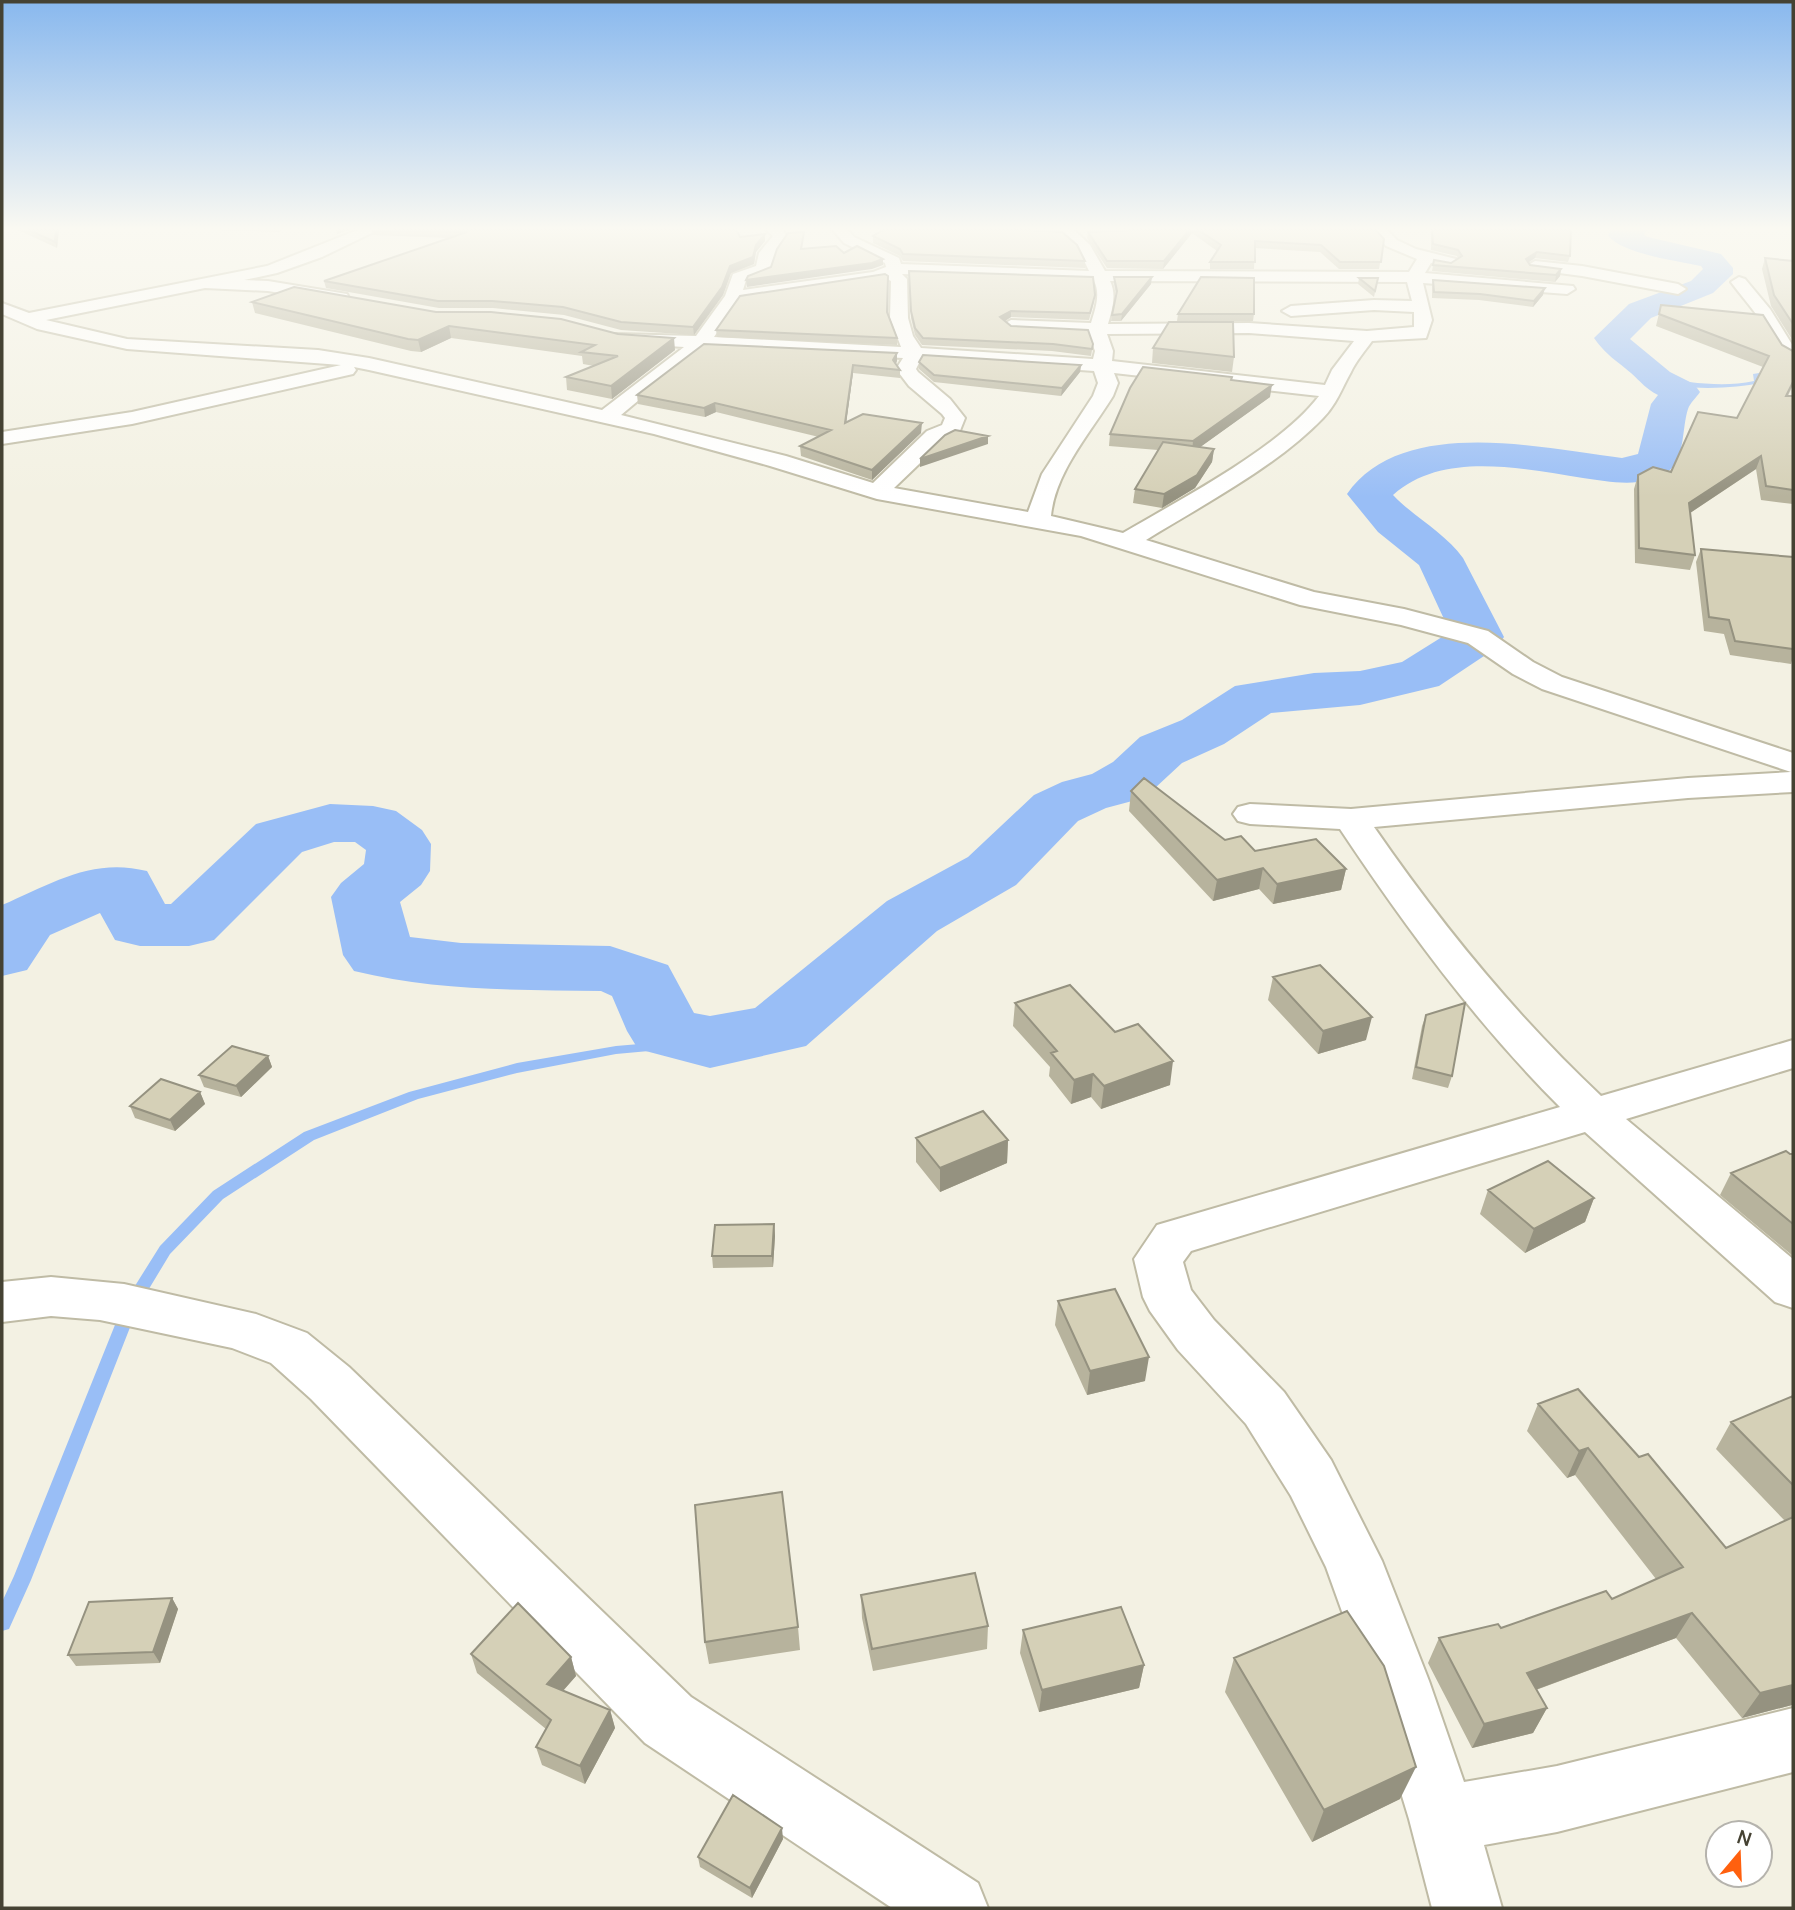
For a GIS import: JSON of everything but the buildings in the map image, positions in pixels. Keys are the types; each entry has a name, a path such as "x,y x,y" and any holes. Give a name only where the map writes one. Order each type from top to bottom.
{"street":[{"path":"22,318 89,337 127,344 290,354 369,364 606,417 778,461 877,492 1039,520 1127,541 1309,598 1404,617 1478,637 1523,668 1552,683 1793,763"},
{"path":"26,320 35,318"},
{"path":"606,417 669,365 700,344 717,318"},
{"path":"897,318 904,341 915,353"},
{"path":"1039,520 1038,508 1045,490 1103,396 1108,383 1102,365 1104,351 1097,330 1101,318"},
{"path":"1012,326 1097,330 1249,328 1367,336 1420,334 1423,318"},
{"path":"1767,318 1783,346 1793,357"},
{"path":"604,334 630,339 664,339 700,344 915,353 1102,365 1332,392"},
{"path":"1127,541 1226,481 1281,443 1317,413 1332,392 1342,370 1367,336"},
{"path":"877,492 936,436 952,429 955,418 948,406 915,382 906,369 915,353"},
{"path":"2,438 132,418 369,364"},
{"path":"1250,814 1351,819 1688,788 1793,782"},
{"path":"1351,819 1402,896 1472,986 1592,1113 1793,1287"},
{"path":"1467,1908 1443,1819 1398,1681 1353,1561 1311,1478 1265,1408 1196,1335 1168,1297 1158,1259 1174,1238 1793,1054"},
{"path":"2,1302 19,1298 76,1297 131,1305 233,1328 289,1348 330,1382 668,1720 953,1908"},
{"path":"1443,1819 1557,1799 1793,1740"}],"waterway":[{"path":"2,954 24,921 102,887 123,885 140,925 189,925 279,838 330,823 355,823 373,825 399,844 397,871 365,897 379,955 461,966 610,969 642,981 665,1031 710,1042 779,1028 912,916 992,871 1056,808 1084,795 1114,787 1134,775 1161,750 1203,732 1255,698 1314,690 1360,688 1420,674 1478,637 1439,558 1394,522 1369,494 1400,469 1438,458 1491,455 1622,471 1641,469 1657,460 1670,404 1681,392 1657,380 1644,366 1624,353 1611,338 1632,318"},
{"path":"1657,380 1733,386 1758,382 1755,375 1793,378"},
{"path":"2,1622 22,1580 131,1305 165,1250 218,1195 309,1136 414,1095 517,1068 616,1050 710,1042"}]}
